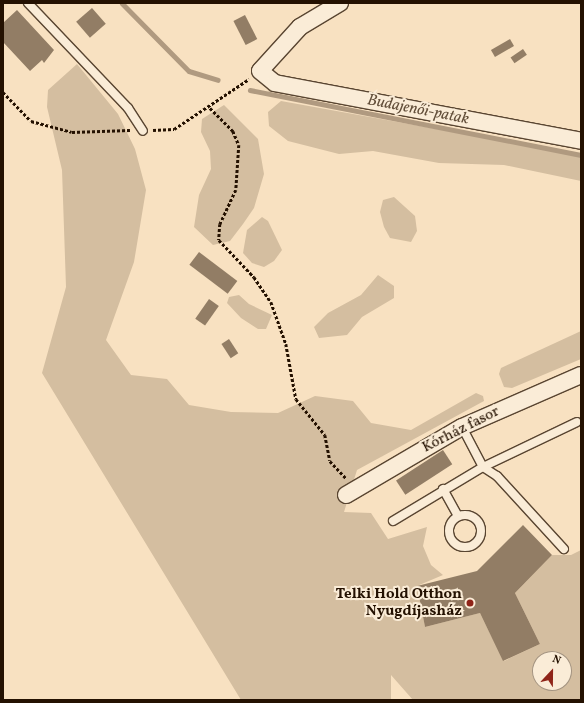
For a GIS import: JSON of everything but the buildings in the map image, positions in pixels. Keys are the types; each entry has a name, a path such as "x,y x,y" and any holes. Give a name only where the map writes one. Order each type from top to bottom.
{"street":[{"path":"340,3 300,27 260,71 275,83 581,141"},
{"name":"Kórház fasor","path":"351,491 462,427 581,374"}],"lane":[{"path":"28,3 128,108 143,131"},
{"path":"393,521 443,489 483,467 577,422"},
{"path":"462,427 483,467 497,476 564,549"},
{"path":"443,489 458,516"},
{"path":"458,516 474,517 480,525 481,535 470,546 454,543 448,534 450,523 458,516"}],"path":[{"path":"210,108 233,131 239,145 236,190 220,224 218,240 254,277 272,302 283,331 296,399 325,435 330,460 351,491"}],"shaded area":[{"path":"77,64 118,114 135,149 146,190 134,262 106,340 131,375 167,379 189,405 231,412 278,413 315,396 353,401 371,423 411,430 476,393 483,396 484,401 357,470 344,512 371,513 388,539 427,527 423,546 431,565 443,575 417,586 425,627 480,613 504,661 540,644 515,593 552,555 571,555 581,550 581,700 413,700 391,675 391,700 241,700 42,373 66,287 62,170 47,107 48,90"},
{"path":"281,101 581,155 581,181 504,165 439,163 373,151 339,154 288,141 269,126 268,112"},
{"path":"224,105 258,139 264,174 254,208 243,224 230,241 213,245 194,227 199,195 211,169 210,151 201,132 202,119"},
{"path":"394,197 415,216 417,231 411,242 390,238 384,227 380,212 383,200"},
{"path":"262,217 268,221 282,250 274,261 264,267 252,263 243,253 247,230"},
{"path":"378,275 394,286 394,298 362,317 347,335 319,338 314,327 328,313 361,295"},
{"path":"239,295 249,304 272,315 266,329 258,329 241,318 227,303 229,297"},
{"path":"581,331 581,359 512,388 504,387 499,374 501,368"}],"waterway":[{"name":"Budajenői-patak","path":"122,3 189,71 218,80"},
{"name":"Budajenői-patak","path":"250,90 581,155"}],"place":[{"name":"Telki Hold Otthon Nyugdíjasház","path":"470,603"}]}
